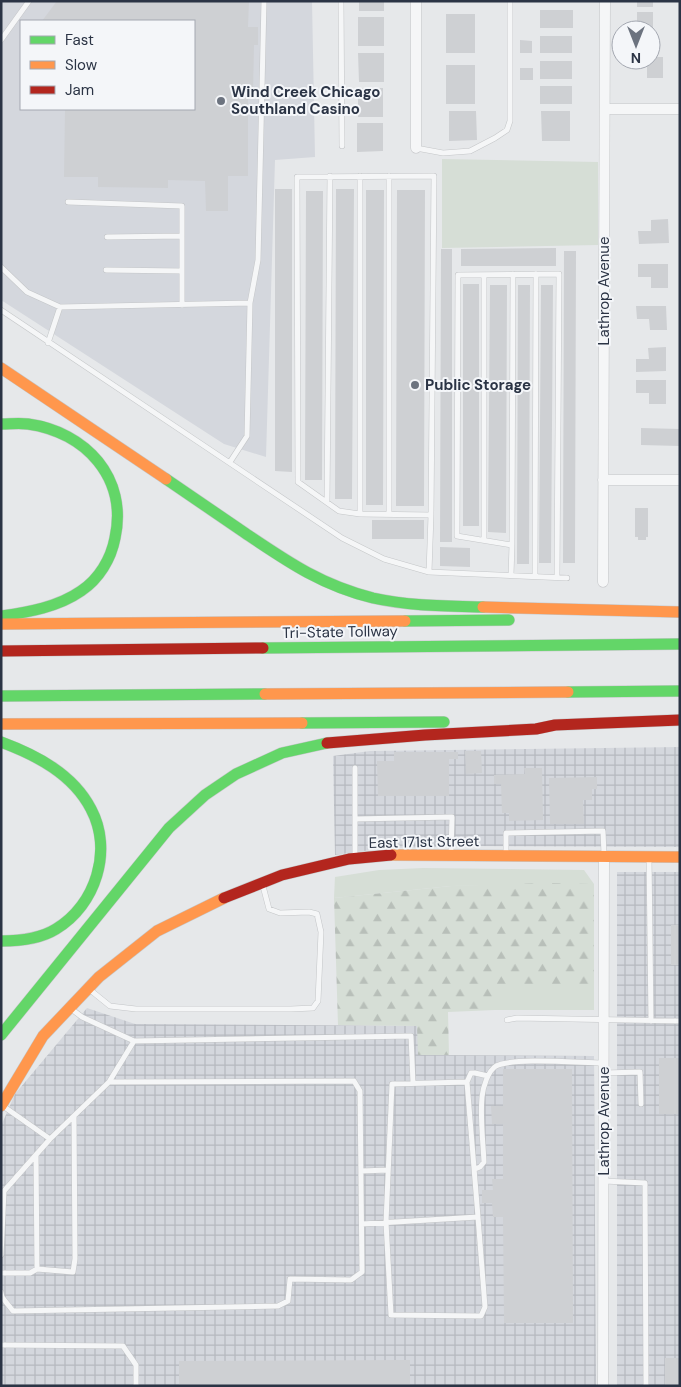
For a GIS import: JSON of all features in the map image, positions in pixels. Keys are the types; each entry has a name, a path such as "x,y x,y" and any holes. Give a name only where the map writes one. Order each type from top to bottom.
{"main road":[{"path":"1,368 297,568 342,589 382,600 424,605 680,612"},
{"path":"1,424 29,425 50,429 71,438 86,448 100,461 112,483 117,497 119,520 117,536 108,560 99,574 84,589 50,605 1,616"},
{"path":"1,624 680,619"},
{"name":"Tri-State Tollway","path":"1,650 680,644"},
{"path":"1,696 680,691"},
{"path":"1,724 303,724 536,720 555,725"},
{"path":"1,1035 169,828 205,795 236,774 282,753 325,743 425,735 536,730 555,725 680,720"},
{"path":"1,742 40,758 67,778 91,810 98,828 101,848 100,868 93,887 75,915 46,934 24,940 1,941"},
{"name":"East 171st Street","path":"3,1103 43,1036 99,977 157,931 218,900 282,875 356,858 401,854 680,857"}],"street":[{"path":"416,1 416,148"},
{"name":"Lathrop Avenue","path":"603,582 605,1"},
{"path":"605,109 680,109"},
{"path":"603,480 680,480"},
{"name":"Lathrop Avenue","path":"603,1386 604,857"}],"lane":[{"path":"1,40 29,1"},
{"path":"230,462 247,436 250,303 258,260 264,1"},
{"path":"341,1 342,146"},
{"path":"416,148 443,153 470,151 507,130 510,121 510,1"},
{"path":"327,502 330,176"},
{"path":"360,176 360,514"},
{"path":"389,176 389,514"},
{"path":"429,572 431,515 434,176 297,177 298,482 339,511 360,514 431,515"},
{"path":"68,202 182,206 182,305"},
{"path":"107,236 182,236"},
{"path":"1,267 27,292 60,307 250,303"},
{"path":"106,270 182,271"},
{"path":"511,575 513,274"},
{"path":"535,576 536,274"},
{"path":"512,545 457,536 458,275 559,274 557,577"},
{"path":"484,275 484,539"},
{"path":"48,343 60,307"},
{"path":"1,310 342,538 384,559 429,572 567,578"},
{"path":"355,768 356,858"},
{"path":"355,819 452,817 451,855"},
{"path":"506,856 506,833 603,831 604,857"},
{"path":"649,857 651,1021"},
{"path":"89,988 110,1006 136,1009 313,1008 318,1001 321,932 317,914 308,912 280,913 269,909 262,883"},
{"path":"70,1008 82,1017 134,1041 411,1036 413,1083"},
{"path":"507,1020 517,1018 680,1021"},
{"path":"1,1255 4,1191 50,1139 110,1082 134,1041"},
{"path":"475,1168 480,1167 484,1162 482,1096 488,1076 494,1067 522,1062 640,1072 641,1104"},
{"path":"467,1082 392,1084 386,1222 391,1315 480,1316 485,1307 467,1082 471,1073 475,1072 488,1076"},
{"path":"1,1292 2,1297 13,1311 278,1306 288,1301 290,1279 351,1280 362,1272 360,1091 354,1081 110,1082"},
{"path":"3,1103 50,1139"},
{"path":"1,1273 30,1273 37,1269 73,1272 75,1259 74,1116"},
{"path":"36,1155 37,1269"},
{"path":"361,1171 388,1170"},
{"path":"604,1181 645,1183 646,1386"},
{"path":"362,1224 478,1217"},
{"path":"1,1345 123,1346 136,1365 136,1386"}],"shaded area":[{"path":"1,1 312,1 315,157 275,160 266,457 224,444 1,300"},
{"path":"680,747 680,847 475,846 386,848 335,855 333,756 370,751"},
{"path":"617,872 680,872 680,1386 617,1386"},
{"path":"87,1008 135,1024 418,1026 418,1055 594,1056 596,1386 1,1386 1,1126 15,1094"}],"green space":[{"path":"442,159 598,162 598,245 442,248"},
{"path":"423,868 584,870 594,884 451,886 334,898 335,877 379,870"},
{"path":"543,883 594,884 594,985 495,985 495,1010 448,1012 449,1055 418,1055 417,1026 338,1025 334,898 451,886"},
{"path":"495,985 594,985 594,1010 495,1010"}],"building":[{"name":"Wind Creek Chicago Southland Casino","path":"57,1 249,1 248,27 258,27 258,45 254,45 253,92 248,93 248,176 228,176 228,211 206,211 205,181 168,180 168,188 98,187 98,177 64,177 65,110 195,110 195,20 43,20"},
{"path":"359,1 384,1 384,11 359,11"},
{"path":"637,1 653,1 653,7 637,7"},
{"path":"540,10 573,10 573,28 540,28"},
{"path":"637,12 653,12 653,20 637,20"},
{"path":"446,14 475,14 475,53 446,53"},
{"path":"358,17 384,17 384,46 358,46"},
{"path":"540,36 572,36 572,53 540,53"},
{"path":"520,40 532,41 532,53 520,53"},
{"path":"358,53 384,53 384,82 359,82"},
{"path":"661,57 663,57 663,78 647,78 647,70 661,70"},
{"path":"540,61 572,61 572,79 540,79"},
{"path":"446,65 475,65 475,104 446,104"},
{"path":"520,68 533,68 533,80 520,80"},
{"path":"540,86 572,86 572,104 540,104"},
{"path":"358,88 383,88 383,117 358,117"},
{"path":"449,111 476,111 477,140 449,141"},
{"path":"541,111 570,111 570,141 542,141"},
{"path":"357,123 383,123 383,151 357,152"},
{"path":"275,189 292,189 292,472 275,471"},
{"path":"336,189 354,189 352,499 335,499"},
{"path":"366,190 384,190 383,505 366,505"},
{"path":"397,190 425,190 424,506 396,506"},
{"path":"306,191 323,191 322,480 305,480"},
{"path":"668,219 669,243 639,244 638,231 651,231 651,220"},
{"path":"556,248 556,266 461,266 461,249"},
{"path":"441,249 452,249 452,542 440,542"},
{"path":"564,251 576,251 575,563 563,563"},
{"path":"638,264 668,264 668,288 651,288 651,277 638,277"},
{"path":"463,284 479,284 479,526 463,526"},
{"path":"490,285 507,285 506,533 488,532"},
{"path":"518,285 530,285 529,564 517,564"},
{"path":"541,285 553,285 551,563 539,563"},
{"path":"636,306 666,306 667,330 650,330 649,319 637,319"},
{"path":"666,347 666,371 636,372 636,359 649,359 648,348"},
{"path":"636,380 666,380 666,404 649,404 649,393 636,393"},
{"path":"641,428 680,429 680,446 641,445"},
{"path":"635,508 648,508 648,537 646,537 646,540 638,540 638,537 635,537"},
{"path":"372,520 424,520 424,539 372,539"},
{"path":"440,547 470,548 470,567 440,566"},
{"path":"465,751 481,751 482,773 466,774"},
{"path":"394,752 458,752 458,759 449,759 449,796 378,796 377,761 394,761"},
{"path":"524,768 542,768 543,820 509,821 509,813 502,813 501,784 494,784 494,775 525,774"},
{"path":"597,777 597,789 592,789 592,800 583,800 584,824 550,824 549,778"},
{"path":"671,925 680,925 680,965 671,965"},
{"path":"659,1058 680,1058 680,1114 659,1114"},
{"path":"503,1069 572,1069 573,1323 504,1323 503,1217 493,1217 492,1203 482,1203 482,1190 493,1190 492,1179 503,1179 503,1124 492,1124 491,1106 503,1106"},
{"path":"665,1358 680,1358 680,1386 665,1386"},
{"path":"410,1360 410,1386 179,1386 179,1361"}],"traffic: fast":[{"path":"1,424 28,424 49,429 68,437 84,448 98,462 108,478 115,496 117,516 115,538 111,553 93,581 72,597 53,605 33,611 2,616"},
{"path":"166,479 276,554 306,572 354,593 400,603 483,607"},
{"path":"405,621 509,620"},
{"path":"263,648 680,644"},
{"path":"568,692 680,691"},
{"path":"1,696 265,694"},
{"path":"302,723 444,722"},
{"path":"1,742 27,753 52,767 74,786 91,809 97,825 100,842 100,859 97,875 81,906 70,919 56,929 37,937 1,941"},
{"path":"1,1035 169,828 205,795 236,774 282,753 327,743"}],"traffic: slow":[{"path":"1,368 166,479"},
{"path":"483,607 680,612"},
{"path":"1,624 405,621"},
{"path":"265,694 568,692"},
{"path":"1,724 302,723"},
{"path":"391,855 680,857"},
{"path":"1,1106 43,1036 99,977 157,931 224,898"}],"traffic: jam":[{"path":"1,651 263,648"},
{"path":"327,743 536,729 555,725 680,720"},
{"path":"224,898 282,875 349,859 391,855"}],"place":[{"name":"Wind Creek Chicago Southland Casino","path":"221,101"},
{"name":"Public Storage","path":"415,385"}]}
